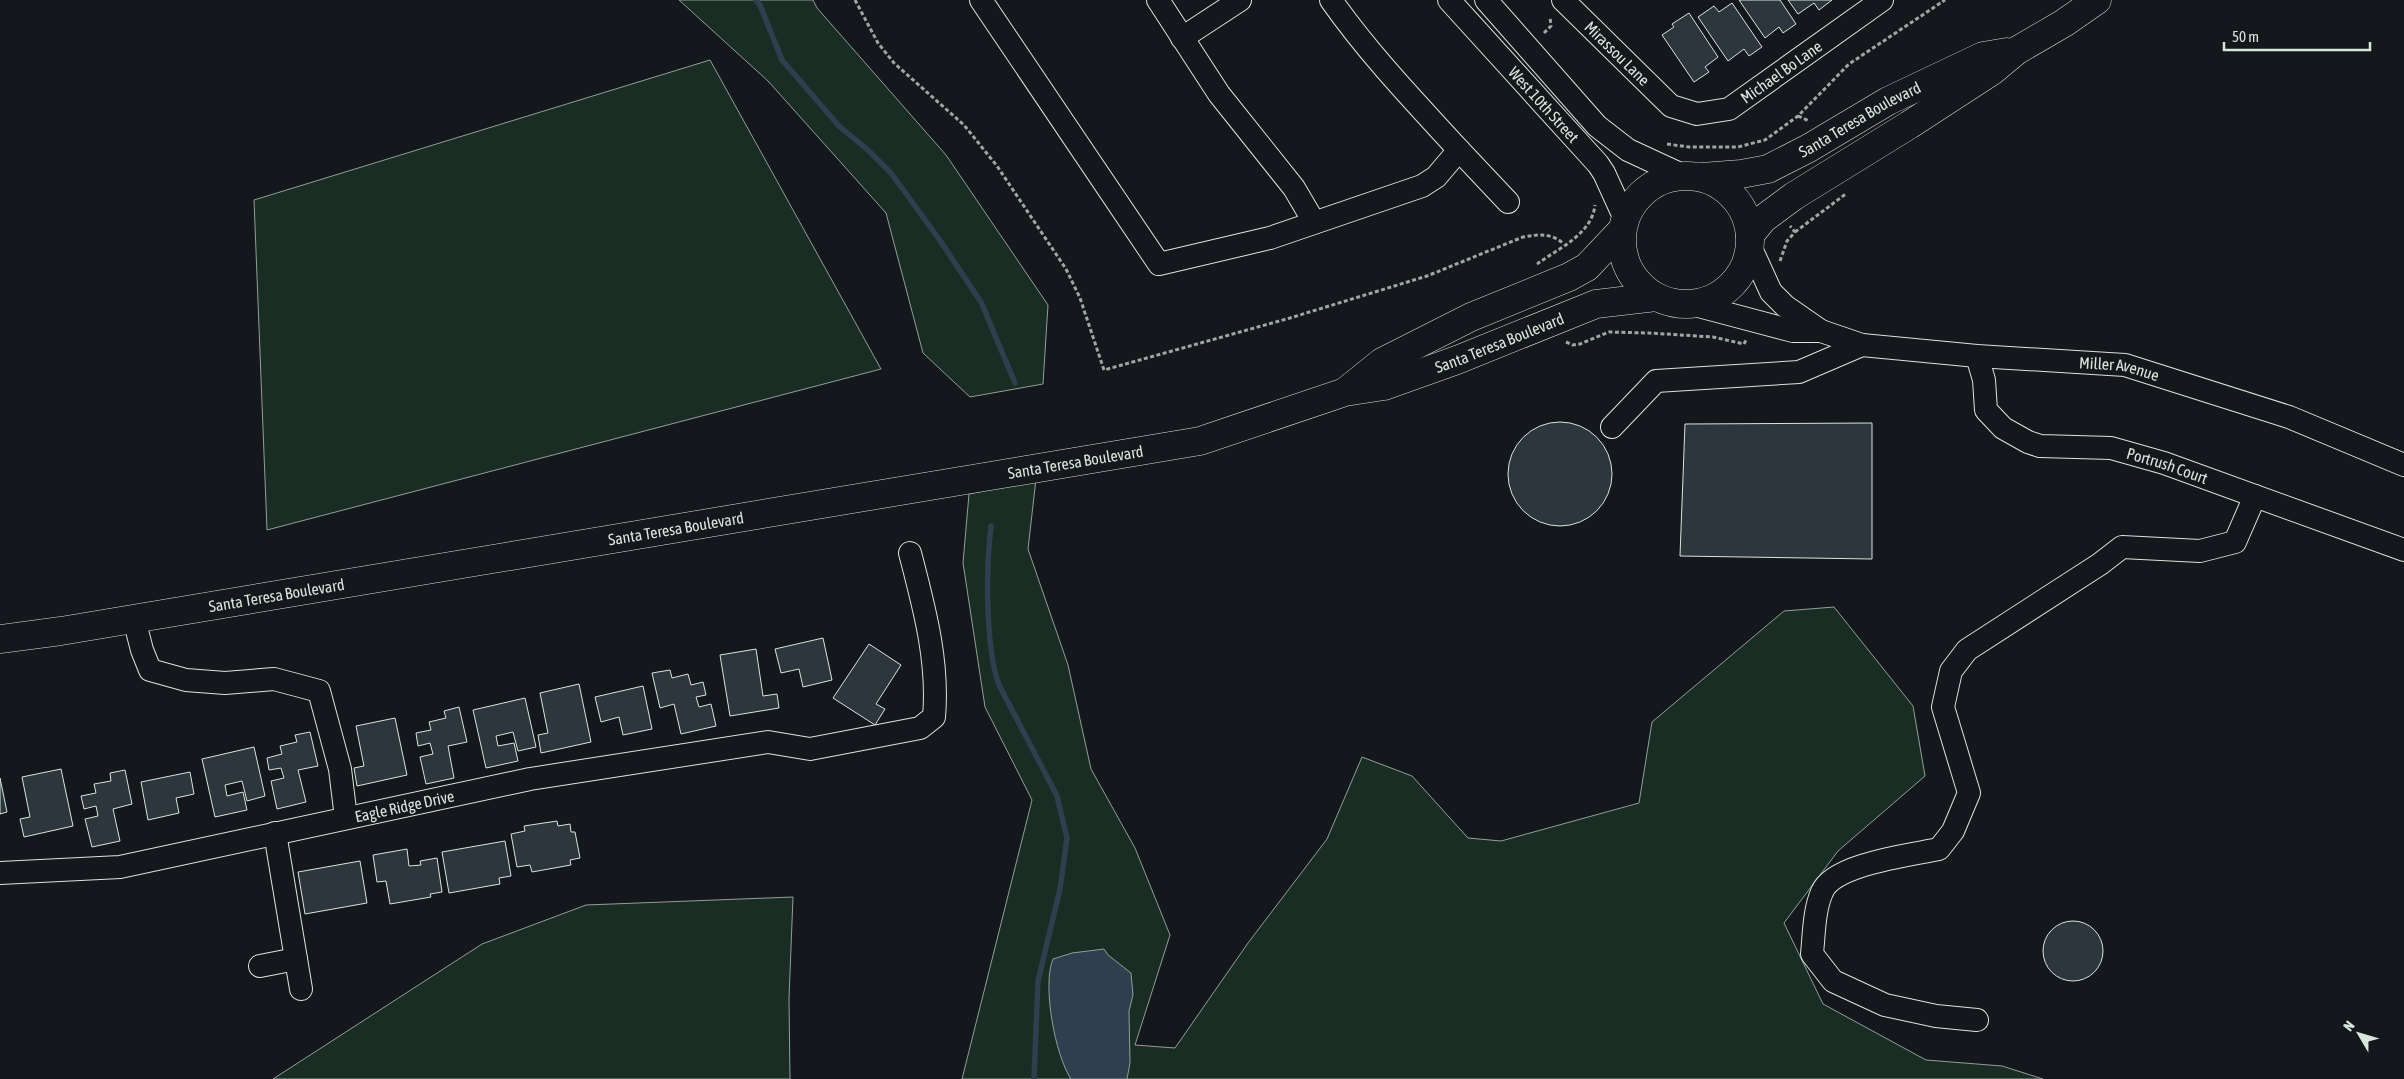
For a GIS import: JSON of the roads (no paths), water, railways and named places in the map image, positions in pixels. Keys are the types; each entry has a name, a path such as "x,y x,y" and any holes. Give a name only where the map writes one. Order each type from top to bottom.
{"main road":[{"name":"Santa Teresa Boulevard","path":"1750,240 1764,219 1787,200 1967,88 2016,51 2064,23 2098,0"},
{"name":"Santa Teresa Boulevard","path":"1692,176 1741,174 1768,169 1905,93 1983,56 2016,51"},
{"path":"1692,176 1724,188 1736,199 1744,212 1750,240 1746,264 1730,287 1718,296 1691,304 1677,304 1656,297 1646,291 1631,274 1622,253 1623,224 1630,208 1647,188 1657,182 1692,176"},
{"name":"Santa Teresa Boulevard","path":"1345,392 1382,362 1471,317 1568,277 1586,266 1623,224"},
{"name":"Santa Teresa Boulevard","path":"0,639 134,619 1200,441 1345,392 1384,386 1402,380 1596,304 1656,297"}],"street":[{"path":"981,0 1159,264 1270,238 1422,186 1436,177 1459,150"},
{"path":"1158,0 1219,94 1303,200 1314,222"},
{"path":"1182,38 1240,0"},
{"path":"1331,0 1357,37 1386,71 1508,202"},
{"name":"West 10th Street","path":"1449,0 1598,164 1623,224"},
{"name":"West 10th Street","path":"1486,0 1555,81 1597,126 1628,150 1692,176"},
{"name":"Michael Bo Lane","path":"1671,106 1697,114 1729,109 1882,0"},
{"name":"Mirassou Lane","path":"1555,6 1671,106"},
{"name":"Miller Avenue","path":"1750,240 1771,292 1785,306 1821,331 1862,345 1977,356 2125,365 2289,417 2404,465"},
{"name":"Miller Avenue","path":"1691,304 1793,331 1821,331"},
{"path":"1612,427 1656,382 1799,372 1862,345"},
{"name":"Portrush Court","path":"1977,356 1984,380 1986,410 2002,428 2028,442 2040,446 2111,448 2164,463 2404,550"},
{"path":"1977,1020 1936,1016 1885,1005 1833,981 1812,954 1822,890 1842,872 1865,865 1939,849 1953,831 1969,793 1943,707 1951,671 1968,650 2100,564 2122,546 2200,551 2235,542 2255,496"},
{"name":"Eagle Ridge Drive","path":"0,873 120,866 530,779 768,742 810,750 920,728 934,717 936,694 929,627 910,553"},
{"path":"134,619 142,650 150,670 186,680 225,683 274,679 319,691 340,768 346,818"},
{"path":"275,833 301,989"},
{"path":"260,966 296,959"}],"water":[{"path":"1104,949 1108,955 1131,973 1133,995 1129,1011 1130,1063 1127,1079 1071,1079 1060,1054 1052,1020 1049,985 1053,959 1072,953"}],"waterway":[{"path":"756,0 760,5 782,60 839,126 867,149 891,173 939,239 981,302 1015,383"},
{"path":"991,526 988,563 988,606 994,669 999,685 1057,796 1067,838 1060,889 1038,981 1034,1079"}]}
